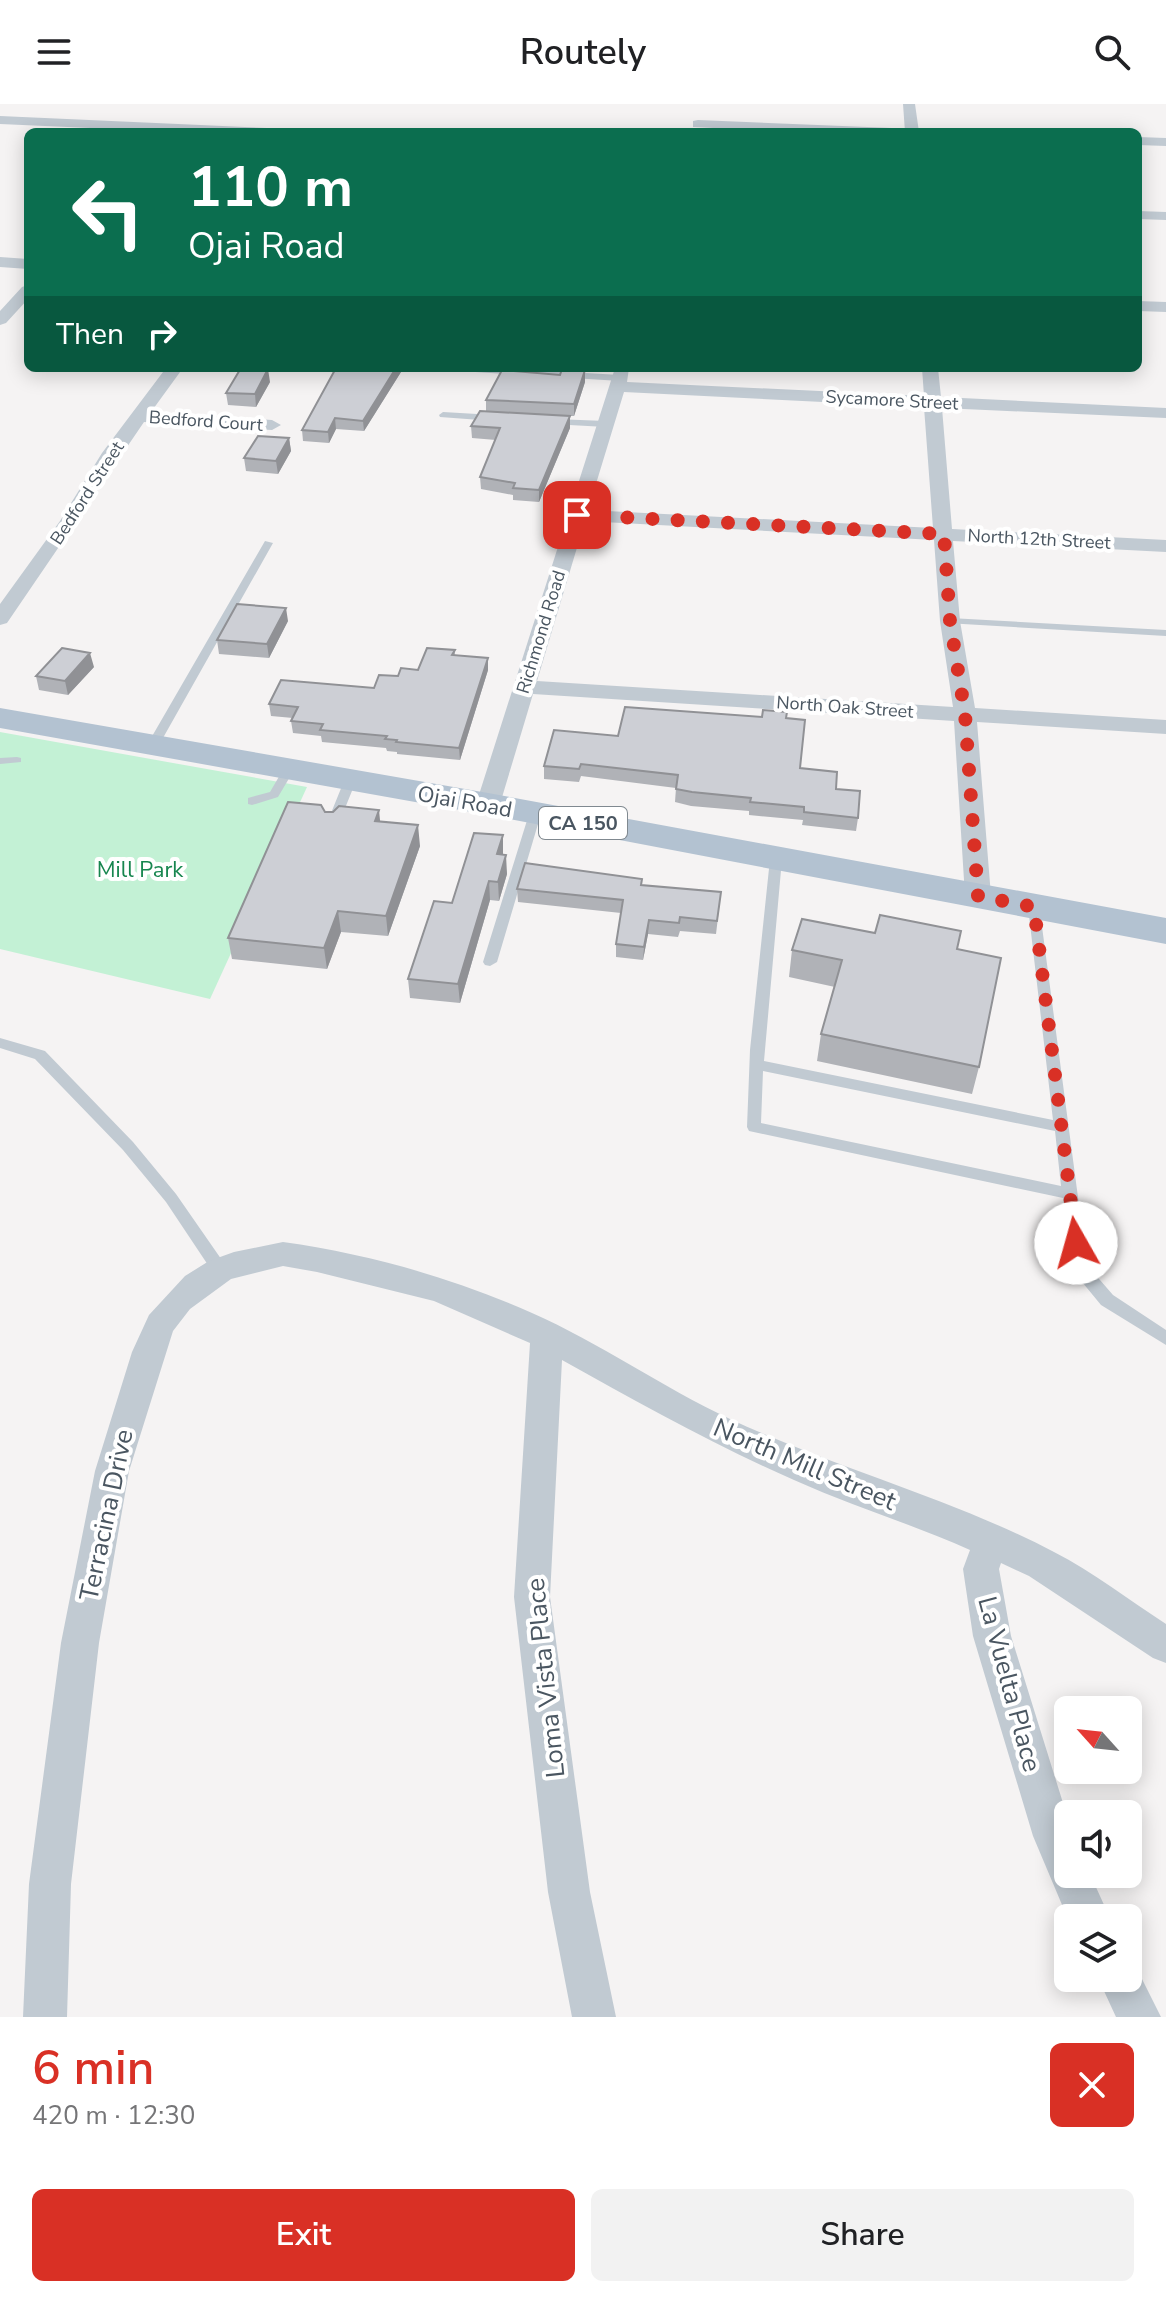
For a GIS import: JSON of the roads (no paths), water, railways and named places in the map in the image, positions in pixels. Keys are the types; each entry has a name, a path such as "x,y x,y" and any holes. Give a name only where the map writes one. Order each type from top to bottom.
{"main road":[{"name":"Ojai Road","path":"0,718 488,804 1166,931"}],"street":[{"path":"909,104 912,128"},
{"path":"0,120 178,128"},
{"path":"698,123 806,128"},
{"path":"1142,141 1166,142"},
{"path":"1142,215 1166,216"},
{"path":"0,262 24,264"},
{"path":"0,320 24,294"},
{"path":"1142,306 1166,307"},
{"name":"Bedford Street","path":"0,619 69,522 108,457 172,372"},
{"path":"930,372 950,621 965,714 978,896"},
{"name":"Sycamore Street","path":"620,378 933,402 1166,413"},
{"name":"Richmond Road","path":"488,804 620,378"},
{"name":"Bedford Court","path":"139,416 272,425"},
{"name":"North 12th Street","path":"577,515 1166,546"},
{"name":"North Oak Street","path":"525,687 1166,727"},
{"name":"Terracina Drive","path":"45,2017 50,1884 80,1643 112,1471 148,1352 160,1324 187,1293 220,1270 245,1261 283,1254 439,1289"},
{"name":"North Mill Street","path":"439,1289 523,1323 715,1428 810,1471 1042,1564 1166,1645"},
{"name":"Loma Vista Place","path":"547,1336 532,1597 569,1892 594,2017"},
{"name":"La Vuelta Place","path":"991,1541 981,1569 992,1636 1054,1838"},
{"path":"1126,1992 1139,2017"}],"lane":[{"path":"524,372 620,378"},
{"path":"443,415 502,419"},
{"path":"546,421 606,424"},
{"path":"153,745 268,543"},
{"path":"950,621 1166,633"},
{"path":"0,761 17,760"},
{"path":"252,801 274,794 288,770"},
{"path":"332,827 350,781"},
{"path":"490,962 535,814"},
{"path":"776,859 754,1127 1070,1194"},
{"path":"1034,907 1079,1267 1107,1300 1166,1338"},
{"path":"0,1043 40,1055 128,1146 171,1198 220,1270"},
{"path":"757,1065 1062,1127"}],"park label":[{"name":"Mill Park","path":"140,869"}]}
